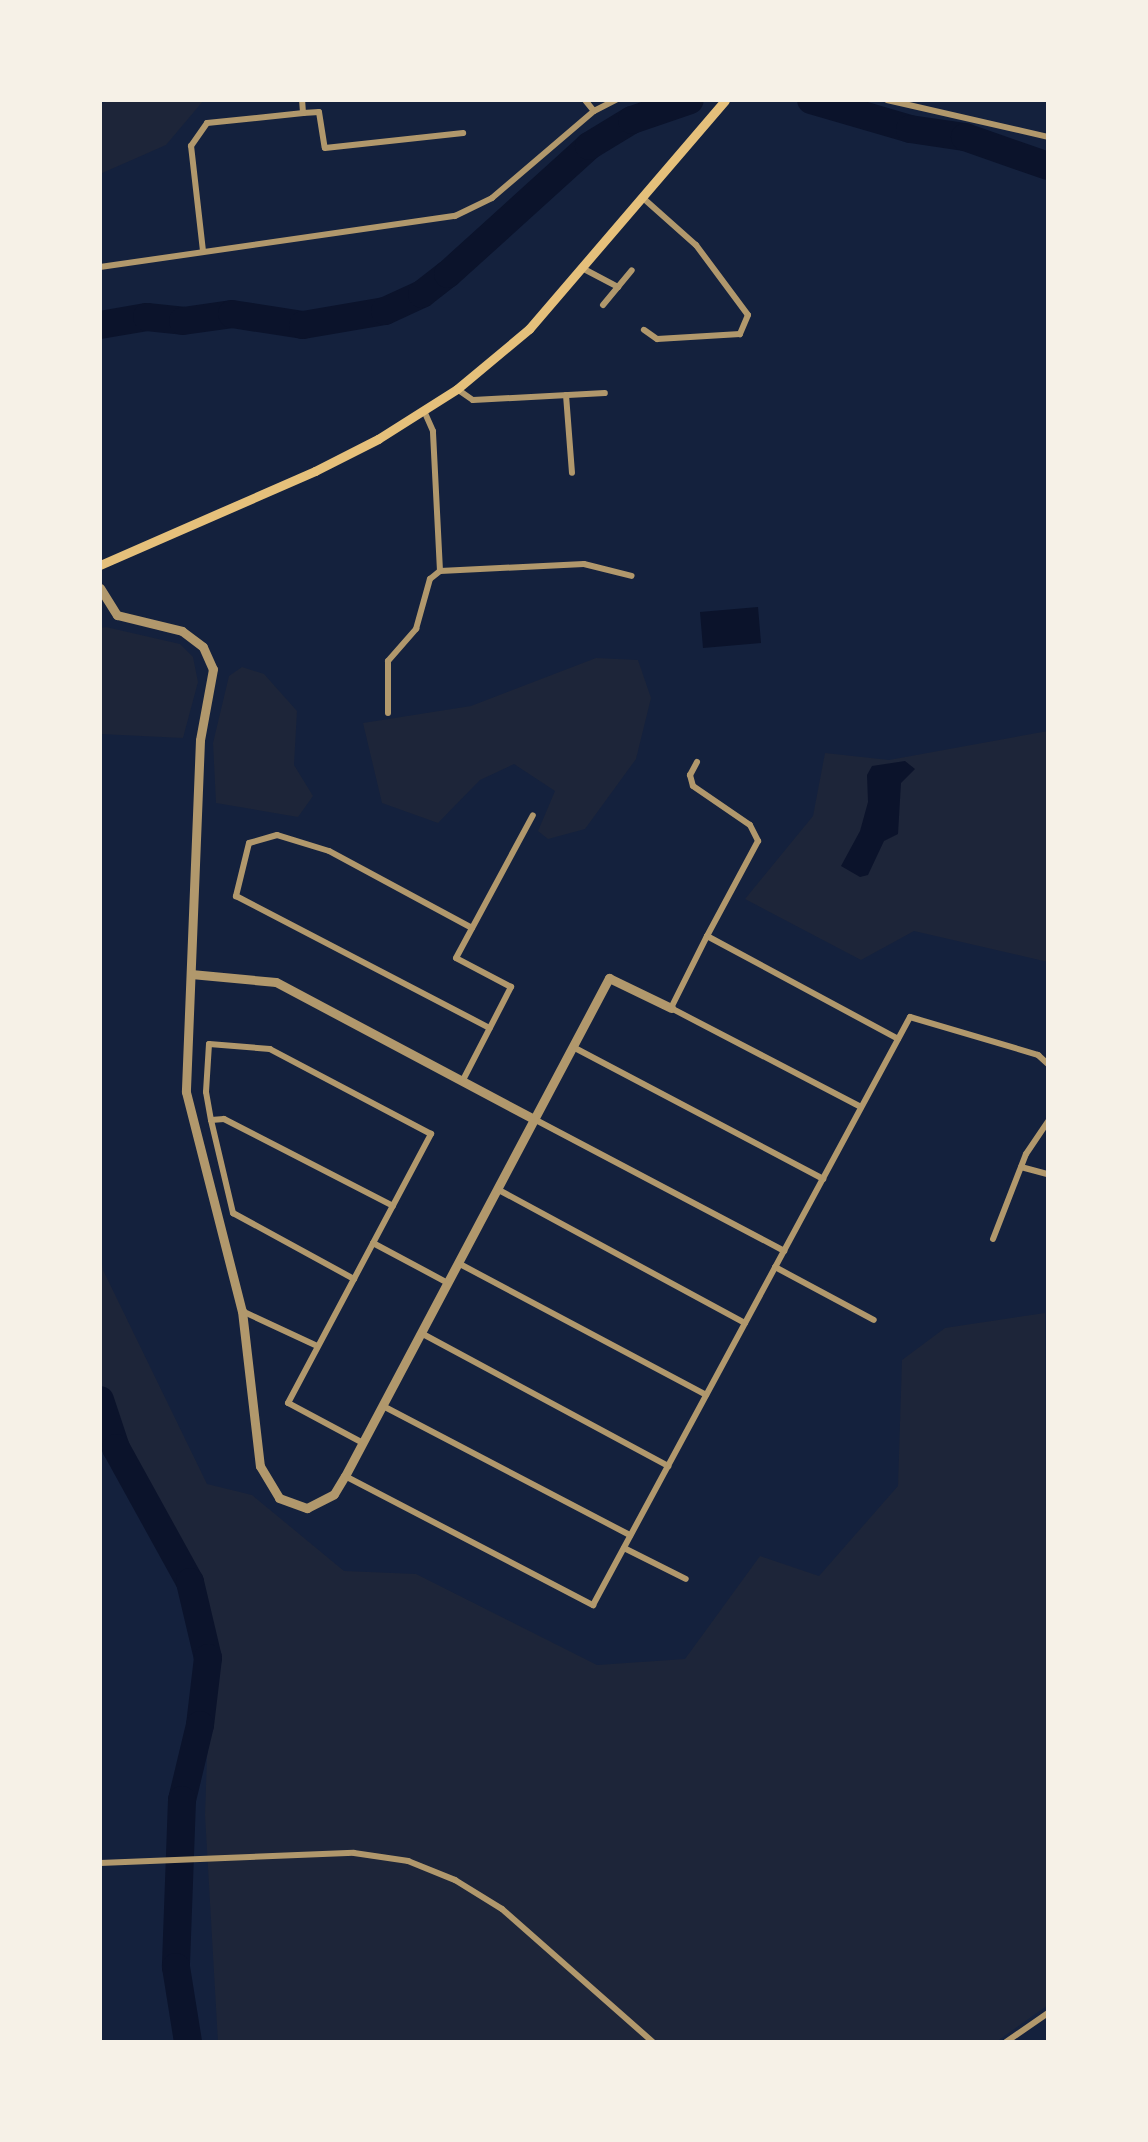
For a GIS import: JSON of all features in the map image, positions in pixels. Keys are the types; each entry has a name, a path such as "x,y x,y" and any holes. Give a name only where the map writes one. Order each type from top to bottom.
{"main road":[{"path":"100,565 314,470 457,390 530,329 725,100"}],"street":[{"path":"302,100 303,113"},
{"path":"585,100 594,111"},
{"path":"100,267 456,216 492,198 594,111 616,100"},
{"path":"887,100 1048,137"},
{"path":"203,251 191,146 206,123 318,112 326,148 462,133"},
{"path":"643,198 696,245 748,315 740,334 657,338 644,330"},
{"path":"582,268 618,287"},
{"path":"603,305 632,270"},
{"path":"457,390 473,400 605,393"},
{"path":"566,395 572,473"},
{"path":"424,411 433,430 440,570"},
{"path":"388,712 388,661 416,630 430,579 440,570 584,564 632,576"},
{"path":"100,588 118,615 182,631 203,647 213,670 200,740 186,1092 242,1311 255,1434 267,1484 279,1498 307,1508 334,1494 609,978 861,1108"},
{"path":"670,1008 758,841 750,825 692,786 690,775 698,762"},
{"path":"464,1080 510,988 456,958 532,815"},
{"path":"472,928 329,851 277,835 250,843 236,896 490,1028"},
{"path":"707,936 898,1039"},
{"path":"191,974 276,982 784,1251"},
{"path":"345,1476 593,1605 910,1017 1038,1055 1048,1064"},
{"path":"354,1278 234,1214 206,1092 209,1044 270,1048 431,1134 288,1404 363,1443"},
{"path":"572,1047 822,1179"},
{"path":"212,1120 224,1119 392,1206"},
{"path":"993,1239 1020,1167 1048,1121"},
{"path":"1020,1167 1048,1174"},
{"path":"497,1189 745,1323"},
{"path":"373,1243 448,1283"},
{"path":"458,1263 706,1395"},
{"path":"775,1267 874,1320"},
{"path":"242,1311 318,1347"},
{"path":"421,1333 668,1466"},
{"path":"382,1406 630,1535"},
{"path":"624,1548 686,1579"},
{"path":"100,1862 354,1853 408,1861 456,1880 502,1909 652,2042"},
{"path":"1006,2042 1048,2013"}],"shaded area":[{"path":"110,100 204,100 166,145 100,174 100,105"},
{"path":"758,607 761,643 703,648 700,612"},
{"path":"100,628 180,644 193,657 198,682 183,738 100,734"},
{"path":"596,658 638,660 651,698 636,759 585,829 548,839 538,831 555,791 514,764 480,780 438,823 382,803 363,723 471,706"},
{"path":"242,667 264,674 297,711 294,765 313,796 298,817 216,803 213,743 229,676"},
{"path":"1048,731 1048,962 914,931 861,960 745,899 813,816 825,753 889,760"},
{"path":"905,761 915,769 901,783 898,834 884,841 868,875 860,877 841,866 860,831 868,802 867,775 872,766"},
{"path":"100,1249 103,1270 207,1484 252,1495 344,1571 416,1574 597,1665 685,1659 760,1556 819,1576 898,1486 902,1360 945,1328 1045,1313 1048,2005 996,2042 218,2042 205,1815 207,1756 214,1710 214,1654 198,1588 122,1446 100,1383"}],"waterway":[{"path":"100,325 147,317 183,321 232,314 303,325 385,311 422,294 448,274 589,146 632,120 690,100"},
{"path":"811,100 910,129 965,137 1048,166"},
{"path":"100,1400 116,1448 190,1582 208,1658 200,1725 182,1800 176,1967 188,2042"}]}
